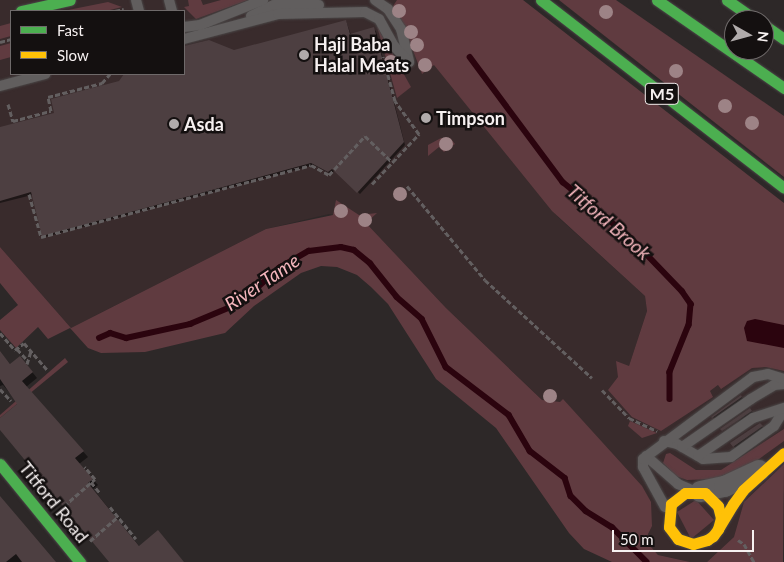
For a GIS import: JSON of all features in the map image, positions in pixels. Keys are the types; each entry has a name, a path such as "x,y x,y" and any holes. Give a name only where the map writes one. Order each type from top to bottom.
{"main road":[{"path":"25,10 70,0"},
{"name":"M5","path":"540,0 784,188"},
{"path":"657,0 784,88"},
{"path":"727,0 742,10"},
{"path":"718,529 721,518 718,506 711,496 696,491 677,497 668,512 673,533 685,542 700,543 718,529 738,497 765,468 784,453"},
{"name":"Titford Road","path":"0,464 80,562"}],"street":[{"path":"696,491 724,486 765,468"}],"lane":[{"path":"185,26 200,25 263,0"},
{"path":"185,39 278,14 365,12 379,18 394,46 409,62 401,29 388,9 375,0"},
{"path":"0,86 41,75"},
{"path":"668,512 643,467 646,456 666,439 753,377 768,374 784,379"},
{"path":"682,447 751,399 774,386 784,384"},
{"path":"666,439 698,456 715,460 731,457 774,426 784,409"},
{"path":"698,456 754,418 784,409"},
{"path":"646,456 678,484 696,491"}],"path":[{"path":"120,10 125,9"},
{"path":"372,184 419,134 396,101 381,50"},
{"path":"8,104 13,121 51,111 48,97 102,83 109,75"},
{"path":"29,194 41,237 311,165 329,175 365,136 392,162"},
{"path":"407,186 484,280 592,378"},
{"path":"0,333 15,350 17,349 27,363 31,351"},
{"path":"17,349 24,342 47,369"},
{"path":"0,389 11,401"},
{"path":"602,390 629,418 666,439"},
{"path":"59,509 95,479 85,467"},
{"path":"91,482 99,492"},
{"path":"110,507 136,539"},
{"path":"84,546 118,518"}],"shaded area":[{"path":"0,0 397,0 434,64 559,218 645,296 647,311 629,366 659,427 751,362 784,366 784,492 707,562 690,562 658,555 612,504 539,397 446,308 366,223 329,214 266,229 71,328 0,247"},
{"path":"188,0 201,0 203,5 221,0 248,0 196,19 184,7 189,6"},
{"path":"397,0 523,0 784,203 784,371 766,367 752,368 721,389 718,385 710,391 713,397 661,431 632,417 608,390 618,377 616,361 629,366 647,311 645,296 552,211 434,65 422,74 402,22 393,6"},
{"path":"559,0 616,0 784,116 784,177"},
{"path":"108,2 122,7 110,10 68,10"},
{"path":"10,23 10,36 0,39 0,26"},
{"path":"377,26 411,87 397,98"},
{"path":"10,43 10,57 0,60 0,46"},
{"path":"441,138 450,138 455,144 444,152 439,147 428,156 428,145"},
{"path":"336,200 359,215 377,213 366,223 446,308 542,400 560,402 563,399 642,486 651,502 652,526 645,540 658,555 690,562 612,562 584,549 569,533 496,428 436,379 388,304 357,275 337,267 321,266 301,273 254,306 225,333 145,352 101,353 88,348 70,328 48,339 38,327 16,348 0,330 0,320 18,305 0,283 0,247 71,328 266,229 333,215"},
{"path":"755,319 784,325 784,348 747,341 744,328 747,321"},
{"path":"65,358 68,362 0,418 0,415"},
{"path":"630,421 657,433 642,438 628,426"},
{"path":"784,429 784,441 752,464 714,479 687,480 676,476 663,463 666,454 670,453 696,470 721,470"},
{"path":"784,464 783,562 707,562 734,537 744,502"},
{"path":"696,500 714,520 691,539 677,512"}],"building":[{"path":"346,20 350,34 374,27 404,142 357,193 332,169 328,172 311,163 42,236 31,192 0,201 0,127 54,113 51,99 119,81 123,75 185,75 185,46 209,40 234,50"},
{"path":"0,351 10,364 20,356 33,372 22,381 84,451 75,458 93,479 88,483 139,546 158,530 184,562 109,562 0,430 0,418 17,404 0,379"},
{"path":"741,395 742,397 711,417"},
{"path":"750,408 752,411 722,431 720,429"},
{"path":"760,423 763,426 733,447 730,443"},
{"path":"0,496 56,562 22,562 16,554 6,562 0,562"}],"waterway":[{"name":"Titford Brook","path":"470,57 563,182 631,238 682,291 691,304 689,325 670,372 670,399"},
{"name":"River Tame","path":"99,338 110,333 126,338 190,324 228,308 248,296 279,268 309,251 341,247 354,250 370,263 397,297 422,319 446,367 509,415 530,451 565,478 571,496 586,511 612,527 647,562"}],"traffic: fast":[{"path":"25,10 70,0"},
{"path":"541,0 784,188"},
{"path":"657,0 784,88"},
{"path":"727,0 742,10"},
{"path":"774,32 784,39"},
{"path":"0,464 80,562"}],"traffic: slow":[{"path":"718,529 721,518 718,506 705,493 685,493 671,504 669,527 678,539 693,544 707,540 713,536 718,529 733,504 743,490 784,453"}],"place":[{"name":"Haji Baba Halal Meats","path":"304,55"},
{"name":"Timpson","path":"426,118"},
{"name":"Asda","path":"174,124"}]}
